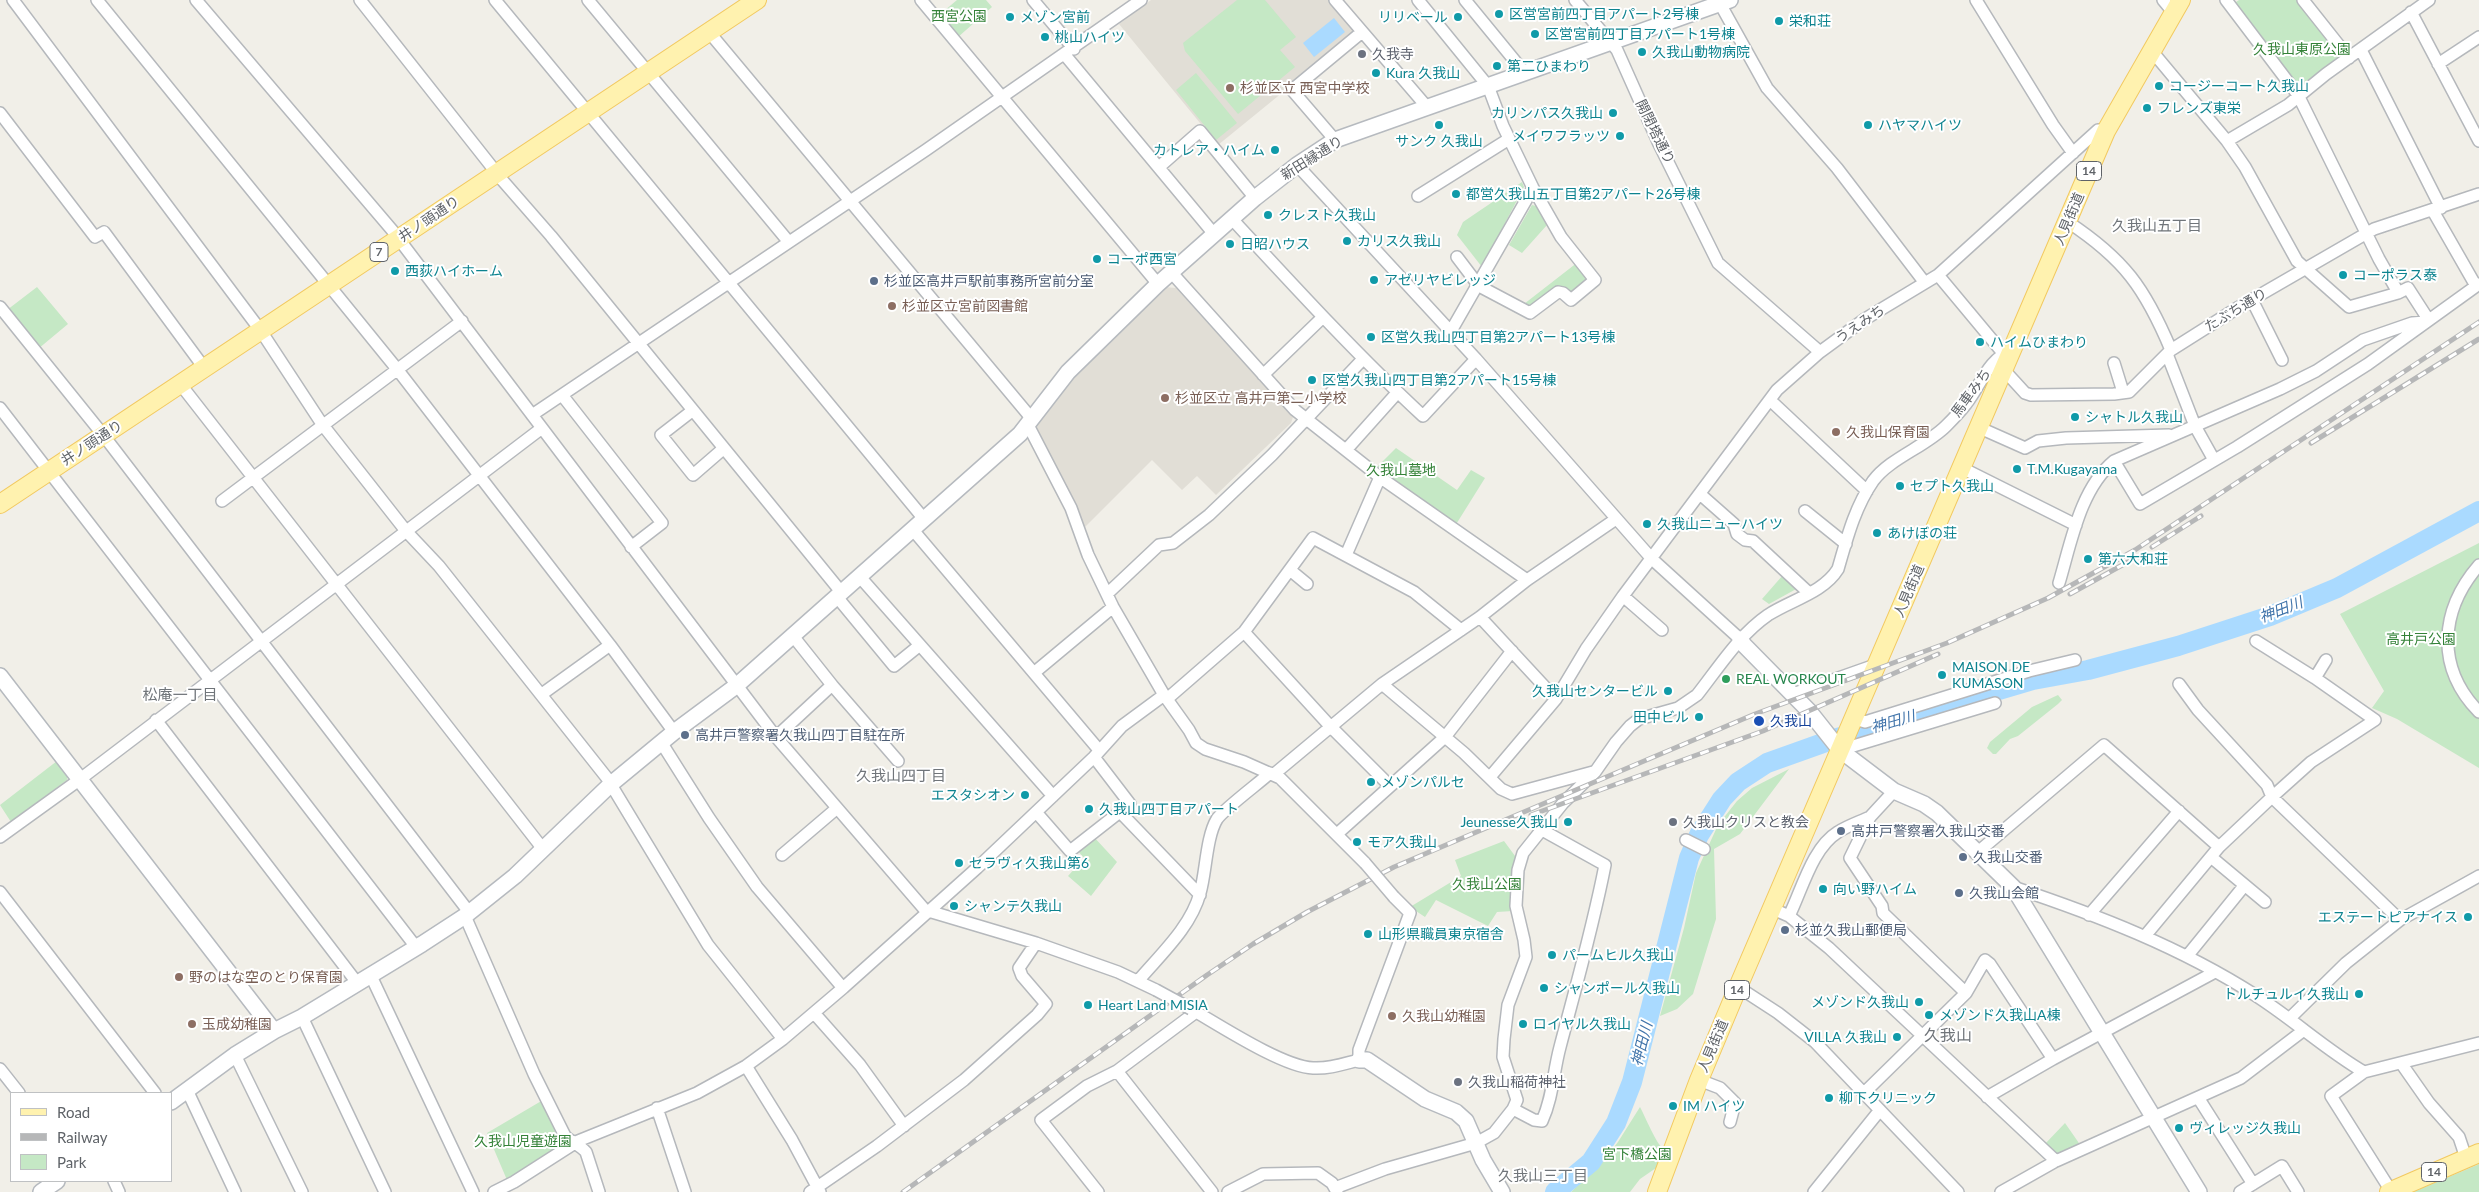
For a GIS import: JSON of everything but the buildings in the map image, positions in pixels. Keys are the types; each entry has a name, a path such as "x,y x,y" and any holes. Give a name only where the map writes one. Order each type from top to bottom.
{"main road":[{"name":"井ノ頭通り","path":"0,504 757,0"},
{"name":"人見街道","path":"1657,1192 1699,1080 1738,987 1781,912 1839,748 1853,724 1980,428 2007,358 2068,222 2106,131 2151,50 2172,4"},
{"name":"14","path":"2390,1192 2472,1155"}],"street":[{"path":"13,0 261,331 322,424 406,531 439,566 542,694 611,784 708,944 783,1039"},
{"path":"97,0 397,368 478,476 610,645 674,732"},
{"path":"196,0 399,239 736,686 836,809 920,904 929,912 1036,943 1138,981 1287,1060 1311,1068 1330,1068 1359,1060 1367,1060 1425,1099 1456,1112 1466,1121 1502,1192"},
{"path":"360,0 496,172 638,343 894,666 920,645"},
{"path":"495,0 924,519"},
{"path":"588,0 788,241"},
{"path":"921,0 1158,284"},
{"path":"1034,0 1069,52 1214,234"},
{"path":"532,415 728,281 926,150 1141,0"},
{"path":"1335,0 1426,107"},
{"path":"1418,0 1488,86 1509,139 1533,188 1561,237 1595,280 1571,300 1564,292 1558,292 1530,313 1479,286 1457,256"},
{"path":"1465,0 1524,72"},
{"name":"開閉塔通り","path":"1575,0 1617,50 1659,144 1718,262 1820,352"},
{"path":"1976,0 2053,125 2073,153"},
{"path":"2226,0 2298,95 2395,287"},
{"path":"2303,0 2349,58"},
{"path":"1723,1 1767,88 1837,168 1925,283"},
{"name":"新田縁通り","path":"172,1101 235,1055 365,980 467,914 515,876 611,784 661,742 736,686 913,530 1030,422 1068,372 1158,284 1255,198 1297,165 1335,140 1704,10 1723,1"},
{"path":"2227,141 2288,105 2298,95 2426,1"},
{"path":"2411,12 2438,64 2475,125 2479,141"},
{"path":"709,32 1030,422 1071,508 1088,555 1113,606 1165,697 1200,747 1280,778 1337,834 1410,913 1358,1050 1359,1060"},
{"path":"1335,140 1292,90 1362,32"},
{"path":"2438,64 2479,37"},
{"path":"2151,50 2227,141 2245,167 2297,261 2349,307 2398,293 2408,288 2427,321"},
{"path":"2114,461 2140,504 2368,364 2478,285 2437,210 2361,50"},
{"path":"0,113 95,237 104,232 205,369"},
{"name":"うえみち","path":"1490,777 1556,699 1586,649 1623,596 1788,378 1820,352 1865,320 1938,275 2098,130 2106,131"},
{"path":"1159,167 1200,131 1255,198"},
{"path":"1418,196 1509,139"},
{"path":"1297,165 1451,331 1652,559 1740,639 1750,652 1793,694 1823,734 1894,791 1930,809 2013,886 2199,1192"},
{"path":"1451,331 1479,286 1533,188"},
{"name":"たぶち通り","path":"2124,392 2137,385 2169,352 2252,300 2368,235 2374,229 2437,210 2479,194"},
{"path":"1232,219 1323,317 1397,393 1423,416 1476,359"},
{"path":"2068,222 2092,238 2136,281 2154,311 2195,426 2214,460"},
{"path":"1171,272 1263,375 1306,419 1380,477 1527,580"},
{"path":"1938,275 2007,358 2025,393 2031,395 2124,392 2114,363"},
{"path":"2252,300 2282,360"},
{"path":"0,307 104,436 467,914 534,1074 565,1136 572,1144 582,1147 586,1152 598,1192"},
{"path":"1263,375 1323,317"},
{"path":"222,500 462,321"},
{"path":"2059,583 2076,525 2103,470 2114,461 2316,371 2363,340 2412,323 2427,321"},
{"path":"1107,594 1159,545 1173,542 1209,515 1306,419 1363,358"},
{"name":"馬車みち","path":"1867,491 1880,472 1928,442 1945,427 1966,404 1990,366 2007,358"},
{"path":"181,385 543,849"},
{"path":"1346,450 1397,393"},
{"path":"562,394 662,523 631,547"},
{"path":"1228,1192 1263,1174 1318,1173 1332,1183 1336,1190 1385,1169 1476,1143 1494,1133 1513,1109 1517,1100 1503,1057 1508,1005 1526,957 1516,906 1518,870 1523,853 1564,803 1594,772 1616,742 1639,718 1678,708 1697,695 1740,639 1768,615 1809,593 1833,576 1838,569 1861,500 1867,491 1770,400"},
{"path":"0,408 50,470 416,947"},
{"path":"692,411 661,435 693,475 723,450"},
{"path":"0,837 79,780 542,428"},
{"path":"1980,428 2025,448 2038,441 2066,438 2174,435"},
{"path":"1962,468 2076,525"},
{"path":"1346,556 1380,477"},
{"path":"1700,494 1734,524 1738,534 1745,540 1753,541 1809,593"},
{"path":"1805,511 1846,544"},
{"path":"1138,981 1171,943 1188,919 1200,895 1207,850 1217,818 1382,684 1480,617 1527,580 1616,519"},
{"path":"913,530 1035,672 1096,754 1130,804 1070,851 1036,812"},
{"path":"494,1192 514,1182 572,1144 696,1093 746,1066 783,1039 929,912 1053,796 1122,726 1165,697 1244,632 1313,538 1414,592 1461,630"},
{"path":"2479,565 2466,580 2456,596 2449,620 2449,662 2456,681 2466,697 2479,712"},
{"path":"1290,570 1308,584"},
{"path":"860,577 1053,796"},
{"path":"1623,596 1662,630"},
{"path":"1035,672 1113,606"},
{"path":"1480,617 1556,699"},
{"path":"1244,632 1330,726 1390,786"},
{"path":"793,636 832,685 898,760"},
{"path":"2145,936 2219,847 2272,797 2311,762 2375,720 2315,678 2256,641"},
{"path":"542,694 610,645"},
{"path":"1337,834 1445,738 1512,651"},
{"path":"1853,724 1865,722 2029,671 2075,660"},
{"path":"2315,678 2326,660"},
{"path":"1793,694 1878,664"},
{"path":"0,676 274,1031"},
{"path":"1382,684 1490,777 1501,789 1512,794 1594,772"},
{"path":"2178,684 2198,710 2267,786 2272,797 2400,920"},
{"path":"776,737 832,685"},
{"path":"1839,748 1996,703"},
{"path":"156,720 365,980 473,1192"},
{"path":"661,742 709,818 757,888 843,988"},
{"path":"1978,852 2104,745 2219,847"},
{"path":"1894,791 1870,817 1850,858 1882,906 1883,913 1966,993"},
{"path":"782,855 836,809"},
{"path":"2089,915 2180,811"},
{"path":"1120,812 1200,895"},
{"path":"1870,817 1836,833 1813,859 1800,895 1781,912 1829,948 2056,1161"},
{"path":"1513,1109 1534,1120 1542,1121 1550,1102 1560,1049 1574,1002 1605,865 1542,830"},
{"path":"1686,840 1704,848"},
{"path":"2211,857 2265,902"},
{"path":"2290,1018 2346,962 2400,920 2479,876"},
{"path":"2013,886 2145,936 2188,955 2254,994 2364,1072"},
{"path":"2188,955 2244,886"},
{"path":"0,892 154,1092"},
{"path":"746,1066 792,1140 816,1191 964,1080 1046,1004 1022,976 1019,968 1036,943"},
{"path":"1864,1093 1966,993 1985,960 1990,964 2053,1059"},
{"path":"1987,1097 2102,1032 2215,972"},
{"path":"1738,987 1778,1013 1815,1042 1958,1192"},
{"path":"1098,1192 1041,1120 1087,1086 1117,1071 1193,1011"},
{"path":"814,1013 860,1065 904,1126"},
{"path":"302,1017 385,1192"},
{"path":"2001,1192 2056,1161 2199,1099 2241,1078 2304,1030"},
{"path":"2390,1192 2331,1096 2364,1072 2479,1043"},
{"path":"235,1055 302,1192"},
{"path":"2401,1063 2472,1155"},
{"path":"0,1069 18,1092"},
{"path":"1117,1071 1212,1192"},
{"path":"1699,1080 1720,1088 1735,1104 1730,1122"},
{"path":"187,1090 235,1192"},
{"path":"2199,1099 2253,1184"},
{"path":"657,1108 685,1192"},
{"path":"1814,1192 1880,1110"},
{"path":"2240,1192 2282,1166 2298,1192"},
{"path":"40,1192 55,1182"}],"shaded area":[{"name":"杉並区立 西宮中学校","path":"1151,0 1332,0 1358,31 1218,145 1119,24"},
{"name":"杉並区立 高井戸第二小学校","path":"1164,287 1176,288 1293,417 1291,423 1216,495 1197,476 1182,490 1152,460 1084,528 1035,426 1071,378"}],"green space":[{"name":"西宮公園","path":"957,0 986,0 992,7 957,38 938,16"},
{"path":"1237,0 1265,0 1296,37 1280,50 1295,67 1238,114 1185,51 1183,43"},
{"name":"久我山東原公園","path":"2239,0 2299,0 2341,53 2341,58 2301,89 2296,88 2233,4"},
{"path":"1196,73 1237,123 1216,140 1176,90"},
{"path":"1522,182 1524,187 1482,267 1457,235 1463,222"},
{"path":"1532,205 1536,206 1547,225 1522,253 1509,245"},
{"path":"1578,262 1588,276 1587,282 1573,293 1562,286 1556,287 1532,307 1524,304"},
{"path":"37,287 68,324 38,349 7,310"},
{"name":"久我山墓地","path":"1396,448 1457,490 1471,470 1485,478 1455,526 1375,469"},
{"name":"高井戸公園","path":"2479,543 2479,768 2397,719 2372,708 2384,691 2340,614"},
{"path":"1783,575 1798,588 1769,604 1762,599"},
{"path":"2058,695 2062,700 2058,704 2018,736 2010,739 1996,754 1993,754 1987,748 1990,742 2032,707"},
{"path":"57,761 68,774 67,780 11,822 0,805"},
{"path":"1789,769 1740,834 1714,849 1716,919 1693,994 1677,1009 1660,1016 1684,928 1696,873 1718,825 1737,801 1752,788"},
{"path":"1093,836 1117,862 1091,896 1068,876 1084,858 1076,849"},
{"name":"久我山公園","path":"1504,841 1518,860 1513,911 1497,912 1488,926 1436,900 1425,917 1410,907 1461,876 1455,860"},
{"name":"久我山児童遊園","path":"543,1100 566,1145 507,1180 487,1133"},
{"name":"宮下橋公園","path":"1640,1107 1655,1137 1664,1149 1656,1168 1640,1179 1630,1192 1571,1192 1603,1161 1618,1142"},
{"path":"2065,1123 2081,1146 2057,1157 2044,1145"},
{"path":"2479,1164 2479,1192 2413,1192 2477,1165"}],"water":[{"path":"1334,18 1345,32 1314,57 1303,43"}],"waterway":[{"name":"神田川","path":"1555,1192 1591,1162 1616,1123 1632,1082 1689,858 1699,835 1722,799 1738,782 1767,763 1837,738 2033,680 2088,670 2178,646 2270,616 2337,588 2479,511"}],"railway":[{"path":"903,1192 1207,975 1253,944 1307,912 1394,867 1755,714 1947,643 2048,598 2135,550 2479,322"},
{"path":"2311,443 2479,339"},
{"path":"2152,547 2201,516"},
{"path":"2070,594 2135,558"},
{"path":"1531,815 1763,731 1938,654"}],"place":[{"name":"区営宮前四丁目アパート2号棟","path":"1499,14"},
{"name":"メゾン宮前","path":"1010,17"},
{"name":"リリベール","path":"1458,17"},
{"name":"栄和荘","path":"1779,21"},
{"name":"区営宮前四丁目アパート1号棟","path":"1535,34"},
{"name":"桃山ハイツ","path":"1045,37"},
{"name":"久我山動物病院","path":"1642,52"},
{"name":"久我寺","path":"1362,54"},
{"name":"第二ひまわり","path":"1497,66"},
{"name":"Kura 久我山","path":"1376,73"},
{"name":"コージーコート久我山","path":"2159,86"},
{"name":"杉並区立 西宮中学校","path":"1230,88"},
{"name":"フレンズ東栄","path":"2147,108"},
{"name":"カリンパス久我山","path":"1613,113"},
{"name":"サンク 久我山","path":"1439,125"},
{"name":"ハヤマハイツ","path":"1868,125"},
{"name":"メイワフラッツ","path":"1620,136"},
{"name":"カトレア・ハイム","path":"1275,150"},
{"name":"都営久我山五丁目第2アパート26号棟","path":"1456,194"},
{"name":"クレスト久我山","path":"1268,215"},
{"name":"カリス久我山","path":"1347,241"},
{"name":"日昭ハウス","path":"1230,244"},
{"name":"コーポ西宮","path":"1097,259"},
{"name":"西荻ハイホーム","path":"395,271"},
{"name":"コーポラス泰","path":"2343,275"},
{"name":"アゼリヤビレッジ","path":"1374,280"},
{"name":"杉並区高井戸駅前事務所宮前分室","path":"874,281"},
{"name":"杉並区立宮前図書館","path":"892,306"},
{"name":"区営久我山四丁目第2アパート13号棟","path":"1371,337"},
{"name":"ハイムひまわり","path":"1980,342"},
{"name":"区営久我山四丁目第2アパート15号棟","path":"1312,380"},
{"name":"杉並区立 高井戸第二小学校","path":"1165,398"},
{"name":"シャトル久我山","path":"2075,417"},
{"name":"久我山保育園","path":"1836,432"},
{"name":"T.M.Kugayama","path":"2017,469"},
{"name":"セプト久我山","path":"1900,486"},
{"name":"久我山ニューハイツ","path":"1647,524"},
{"name":"あけぼの荘","path":"1877,533"},
{"name":"第六大和荘","path":"2088,559"},
{"name":"MAISON DE KUMASON","path":"1942,675"},
{"name":"REAL WORKOUT","path":"1726,679"},
{"name":"久我山センタービル","path":"1668,691"},
{"name":"田中ビル","path":"1699,717"},
{"name":"久我山","path":"1759,721"},
{"name":"高井戸警察署久我山四丁目駐在所","path":"685,735"},
{"name":"メゾンパルセ","path":"1371,782"},
{"name":"エスタシオン","path":"1025,795"},
{"name":"久我山四丁目アパート","path":"1089,809"},
{"name":"Jeunesse久我山","path":"1568,822"},
{"name":"久我山クリスと教会","path":"1673,822"},
{"name":"高井戸警察署久我山交番","path":"1841,831"},
{"name":"モア久我山","path":"1357,842"},
{"name":"久我山交番","path":"1963,857"},
{"name":"セラヴィ久我山第6","path":"959,863"},
{"name":"向い野ハイム","path":"1823,889"},
{"name":"久我山会館","path":"1959,893"},
{"name":"シャンテ久我山","path":"954,906"},
{"name":"エステートピアナイス","path":"2468,917"},
{"name":"杉並久我山郵便局","path":"1785,930"},
{"name":"山形県職員東京宿舎","path":"1368,934"},
{"name":"パームヒル久我山","path":"1552,955"},
{"name":"野のはな空のとり保育園","path":"179,977"},
{"name":"シャンポール久我山","path":"1544,988"},
{"name":"トルチュルイ久我山","path":"2359,994"},
{"name":"メゾンド久我山","path":"1919,1002"},
{"name":"Heart Land MISIA","path":"1088,1005"},
{"name":"メゾンド久我山A棟","path":"1929,1015"},
{"name":"久我山幼稚園","path":"1392,1016"},
{"name":"玉成幼稚園","path":"192,1024"},
{"name":"ロイヤル久我山","path":"1523,1024"},
{"name":"VILLA 久我山","path":"1897,1037"},
{"name":"久我山稲荷神社","path":"1458,1082"},
{"name":"柳下クリニック","path":"1829,1098"},
{"name":"IM ハイツ","path":"1673,1106"},
{"name":"ヴィレッジ久我山","path":"2179,1128"}],"district":[{"name":"久我山五丁目","path":"2157,226"},
{"name":"松庵一丁目","path":"180,695"},
{"name":"久我山四丁目","path":"901,776"},
{"name":"久我山","path":"1948,1036"},
{"name":"久我山三丁目","path":"1543,1176"}]}
